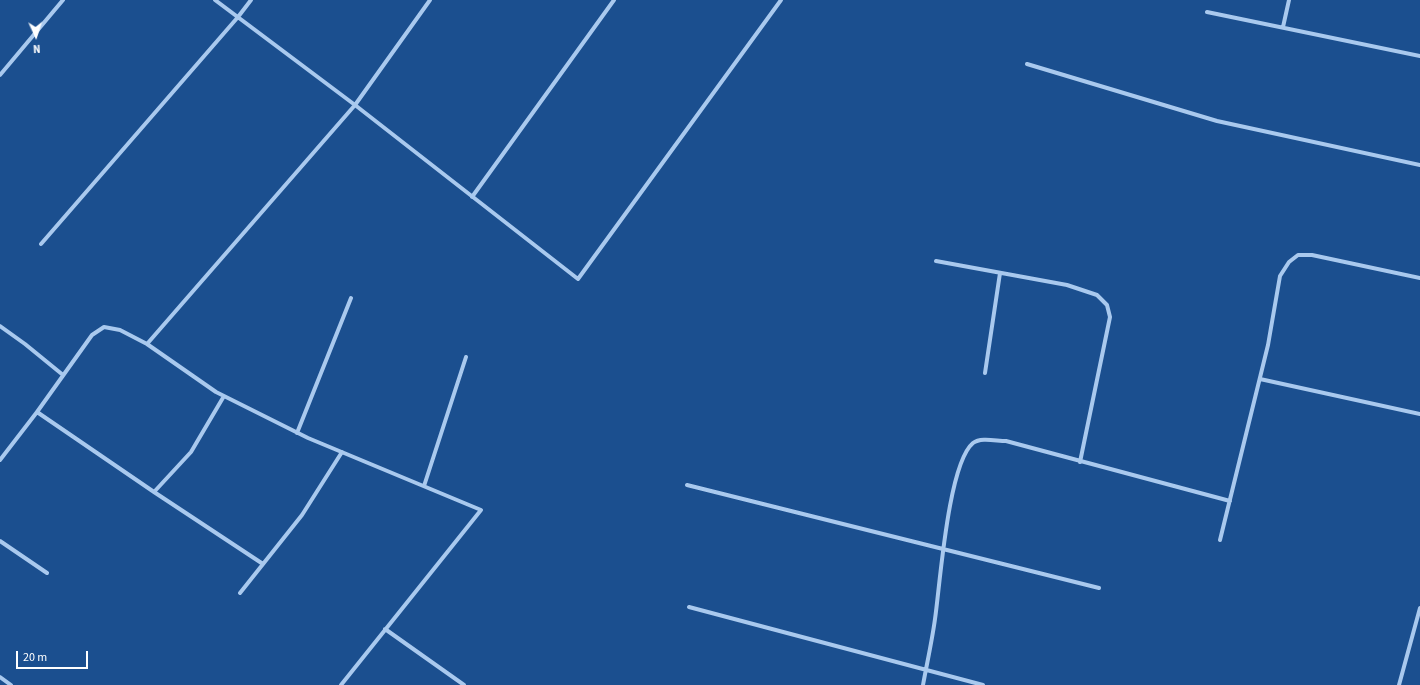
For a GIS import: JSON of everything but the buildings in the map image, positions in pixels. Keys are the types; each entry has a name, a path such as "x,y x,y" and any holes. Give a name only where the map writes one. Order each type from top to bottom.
{"street":[{"path":"0,75 63,0"},
{"path":"215,0 355,105 578,279 781,0"},
{"path":"40,244 238,18 251,0"},
{"path":"147,344 355,105 430,0"},
{"path":"472,197 614,0"},
{"path":"1283,27 1289,0"},
{"path":"1207,12 1420,56"},
{"path":"1027,64 1217,121 1420,165"},
{"path":"1220,540 1268,345 1280,276 1289,262 1298,255 1312,254 1342,262 1420,278"},
{"path":"936,262 1067,285 1097,295 1107,305 1110,317 1080,462"},
{"path":"986,373 1000,273"},
{"path":"297,433 351,298"},
{"path":"0,326 63,375"},
{"path":"0,460 37,412 92,334 104,328 120,330 147,344 216,392 297,433 481,510 340,685"},
{"path":"424,486 466,356"},
{"path":"1260,379 1420,414"},
{"path":"154,492 191,452 224,396"},
{"path":"37,412 263,564"},
{"path":"923,685 935,620 943,549 954,490 965,453 974,442 987,440 1006,442 1230,501"},
{"path":"240,593 302,515 342,452"},
{"path":"687,485 1099,588"},
{"path":"0,541 47,573"},
{"path":"689,607 983,685"},
{"path":"1399,685 1420,608"},
{"path":"386,629 464,685"},
{"path":"0,679 11,685"}]}
